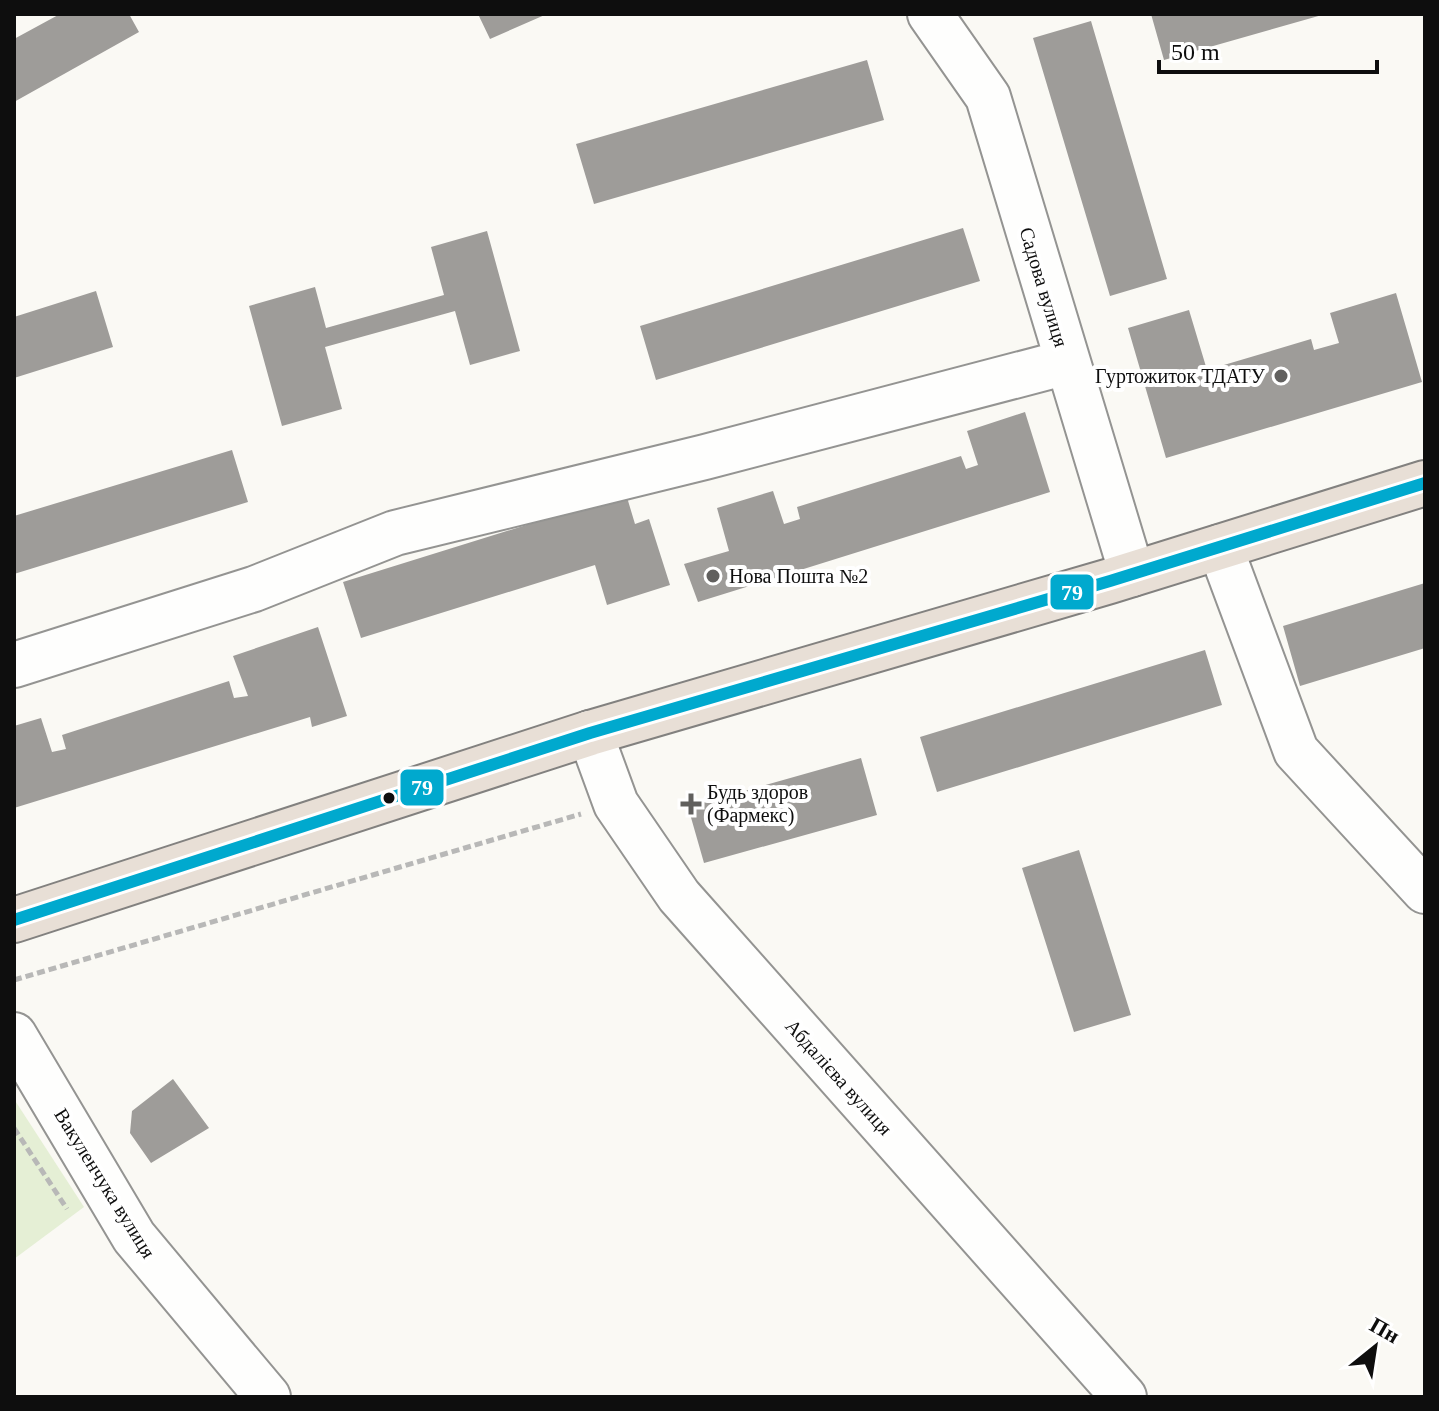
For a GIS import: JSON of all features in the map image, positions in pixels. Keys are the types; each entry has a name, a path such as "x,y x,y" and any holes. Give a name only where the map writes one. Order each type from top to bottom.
{"highway":[{"path":"14,920 590,733 1132,574 1425,483"}],"street":[{"name":"Садова вулиця","path":"930,14 988,97 1132,574"},
{"path":"14,665 254,589 395,533 705,457 1067,362"},
{"path":"1220,547 1296,751 1425,891"},
{"name":"Абдалієва вулиця","path":"590,733 616,804 679,896 1124,1397"},
{"name":"Вакуленчука вулиця","path":"14,1035 134,1237 268,1397"}],"path":[{"path":"14,980 616,804"},
{"path":"14,1128 67,1209"}],"green space":[{"path":"14,1099 84,1207 14,1259"}],"building":[{"path":"60,14 129,14 139,32 14,102 14,39"},
{"path":"478,14 547,14 490,39"},
{"path":"1151,14 1322,14 1322,15 1164,60"},
{"path":"1091,21 1167,279 1110,296 1033,38"},
{"path":"867,60 884,120 594,204 576,144"},
{"path":"963,228 980,281 656,380 640,326"},
{"path":"487,231 520,351 470,365 455,311 325,347 342,409 282,426 249,306 315,287 326,328 444,295 431,247"},
{"path":"96,291 113,347 14,378 14,317"},
{"name":"Гуртожиток ТДАТУ","path":"1396,293 1422,382 1166,458 1128,328 1189,310 1207,370 1311,339 1314,350 1339,343 1330,313"},
{"path":"1025,412 1050,492 698,602 684,564 729,551 717,508 773,491 784,524 800,519 797,507 961,456 966,469 978,465 967,431"},
{"path":"232,450 248,502 14,574 14,516"},
{"path":"626,494 635,524 649,519 670,585 607,605 595,565 361,638 343,582"},
{"path":"1425,583 1425,648 1300,686 1283,626"},
{"path":"318,627 347,716 312,727 310,717 14,808 14,726 41,718 52,752 66,749 62,735 229,681 234,698 248,696 233,656"},
{"path":"1205,650 1222,705 937,792 920,737"},
{"path":"861,758 877,815 704,863 688,807"},
{"path":"1079,850 1131,1015 1074,1032 1022,868"},
{"path":"173,1079 209,1128 151,1163 130,1133 132,1111"}],"transit line":[{"name":"79","path":"14,920 590,733 1110,581 1425,483"}],"place":[{"name":"Гуртожиток ТДАТУ","path":"1281,376"},
{"name":"Нова Пошта №2","path":"713,576"},
{"name":"Будь здоров (Фармекс)","path":"691,804"}]}
